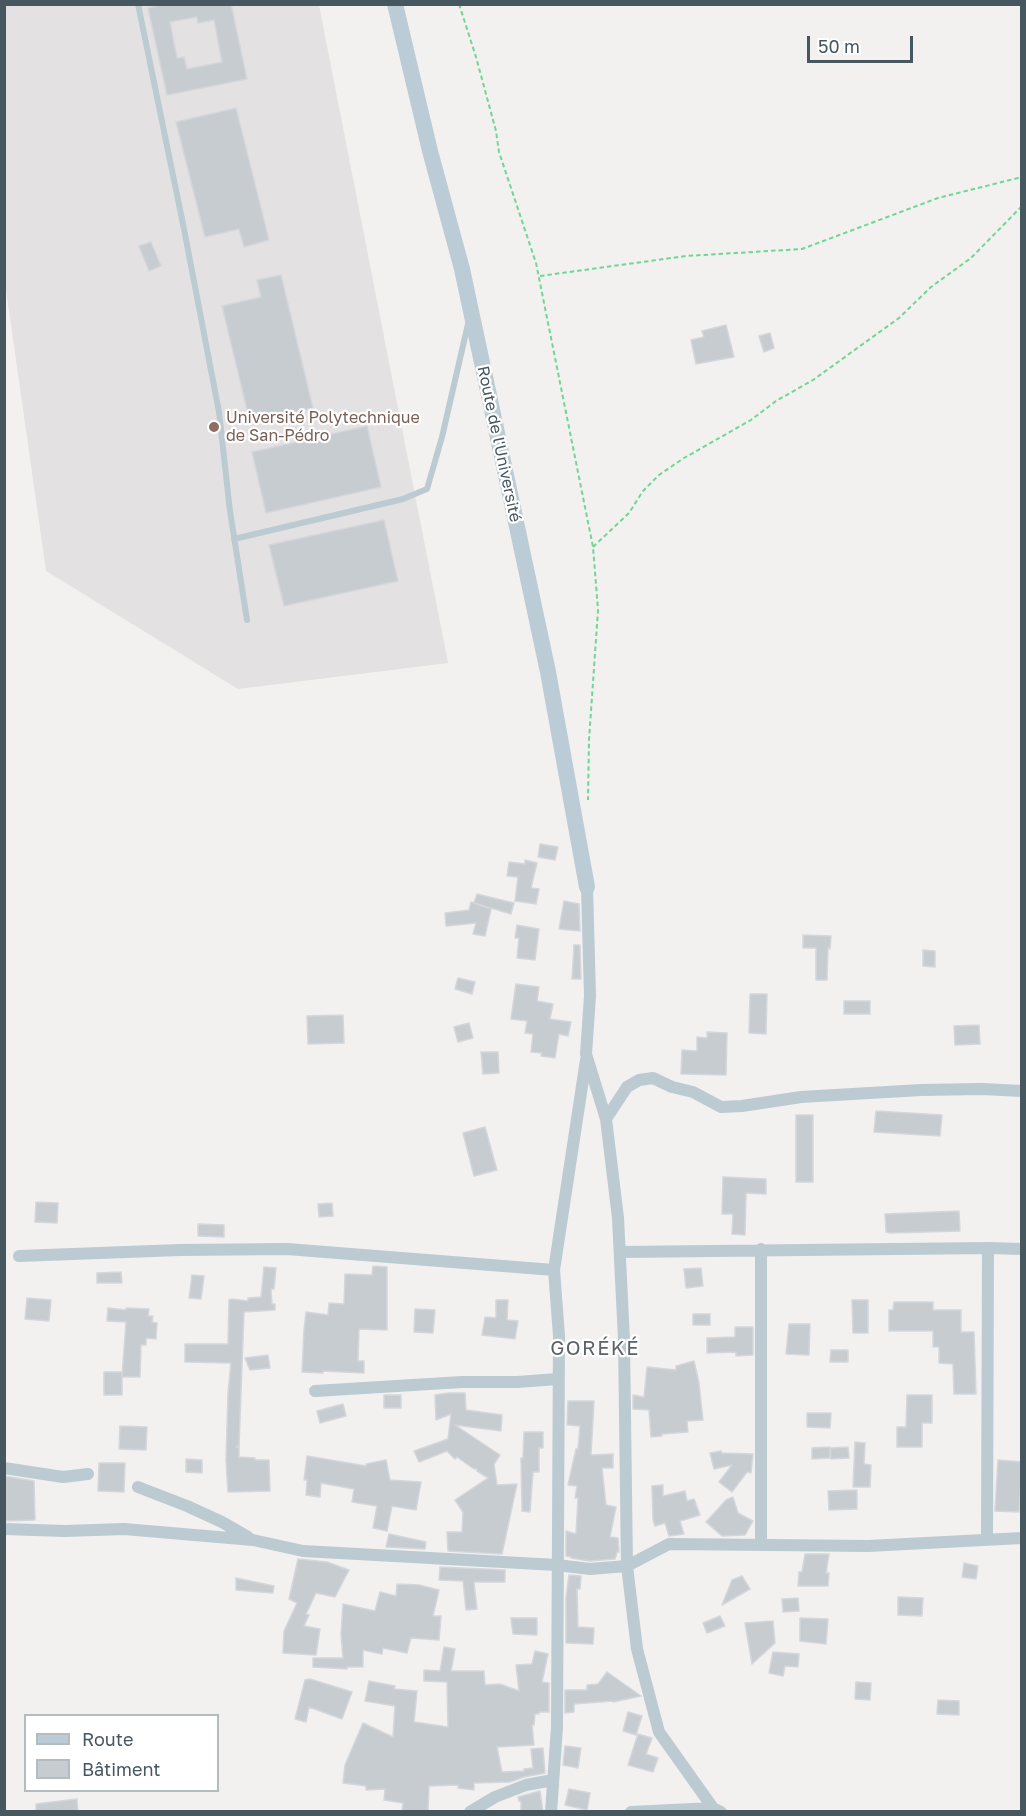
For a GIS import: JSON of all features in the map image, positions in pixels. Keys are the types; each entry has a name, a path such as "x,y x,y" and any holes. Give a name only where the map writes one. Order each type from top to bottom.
{"street":[{"name":"Route de l'Université","path":"395,4 430,151 462,269 548,672 587,887"},
{"path":"551,1812 557,1727 559,1336 554,1270 586,1054 590,996 587,887"},
{"path":"586,1054 606,1119 618,1218 624,1340 627,1566 637,1649 659,1732 717,1810"},
{"path":"606,1119 627,1087 639,1080 653,1078 672,1087 693,1092 722,1107 801,1097 921,1090 1022,1091"},
{"path":"987,1539 988,1248"},
{"path":"19,1256 287,1249 554,1270"},
{"path":"620,1252 1022,1249"},
{"path":"761,1250 761,1544"},
{"path":"315,1391 558,1379"},
{"path":"4,1467 63,1477 87,1474"},
{"path":"138,1487 222,1522 253,1540"},
{"path":"4,1529 65,1531 124,1529 253,1540 303,1551 557,1565 590,1569 627,1566 669,1544 868,1546 1022,1538"},
{"path":"470,1812 495,1797 515,1789 553,1780"},
{"path":"631,1812 717,1810"}],"lane":[{"path":"138,4 219,412 234,539 247,620"},
{"path":"234,539 403,499 427,489 442,437 471,311"}],"path":[{"path":"459,4 496,130 499,152 536,263 593,547 598,610 589,740 588,808"},
{"path":"538,276 686,256 802,249 938,198 1022,177"},
{"path":"593,547 629,513 643,491 659,475 813,380 899,318 931,287 971,258 1022,206"}],"shaded area":[{"name":"Université Polytechnique de San-Pédro","path":"4,5 319,5 448,663 238,689 46,571 5,283"}],"building":[{"path":"166,4 231,4 247,79 167,95 148,8","holes":["197,17 198,23 214,20 222,62 187,69 184,57 177,58 170,22"]},
{"path":"236,108 269,240 244,247 239,229 205,237 176,122"},
{"path":"151,242 161,266 149,271 139,246"},
{"path":"281,275 313,408 250,422 222,306 261,297 257,280"},
{"path":"726,325 734,357 696,364 691,340 704,337 702,331"},
{"path":"770,333 774,348 764,352 759,336"},
{"path":"367,426 381,487 266,513 252,452"},
{"path":"384,520 398,581 284,606 269,545"},
{"path":"540,844 558,847 555,860 538,857"},
{"path":"525,860 537,863 531,888 539,889 536,904 515,901 518,877 507,876 509,862 525,864"},
{"path":"477,894 514,903 511,914 474,903"},
{"path":"564,901 579,904 580,931 559,929"},
{"path":"471,902 491,909 485,936 473,934 476,923 446,926 445,913 469,910"},
{"path":"517,925 539,929 535,960 517,958 519,938 515,938"},
{"path":"803,935 831,936 830,949 828,948 827,980 816,980 816,948 803,948"},
{"path":"574,945 580,945 581,979 572,979"},
{"path":"923,950 935,951 935,967 923,966"},
{"path":"458,978 475,982 472,994 455,989"},
{"path":"516,984 539,987 537,1001 553,1004 550,1019 571,1022 568,1036 559,1034 555,1058 531,1052 533,1034 525,1033 527,1021 511,1019"},
{"path":"750,994 767,994 766,1034 749,1033"},
{"path":"844,1001 870,1001 870,1014 844,1014"},
{"path":"343,1015 344,1043 308,1044 307,1016"},
{"path":"469,1023 473,1038 458,1042 454,1027"},
{"path":"979,1025 980,1044 955,1045 954,1026"},
{"path":"707,1032 727,1033 726,1075 681,1074 682,1050 697,1051 697,1037 707,1038"},
{"path":"481,1052 498,1052 499,1073 483,1074"},
{"path":"876,1111 942,1115 940,1136 874,1132"},
{"path":"796,1115 813,1115 813,1182 796,1182"},
{"path":"485,1127 497,1170 474,1176 463,1133"},
{"path":"723,1177 766,1179 766,1194 746,1193 745,1235 732,1234 733,1214 722,1214"},
{"path":"36,1202 58,1203 57,1223 35,1222"},
{"path":"332,1203 333,1216 319,1217 318,1204"},
{"path":"959,1211 960,1231 886,1232 885,1214"},
{"path":"198,1224 224,1225 224,1237 198,1236"},
{"path":"373,1266 387,1267 387,1330 359,1329 358,1361 364,1361 364,1373 302,1372 306,1312 328,1315 329,1303 344,1304 345,1274 372,1275"},
{"path":"264,1267 276,1268 274,1289 271,1289 272,1304 275,1304 275,1310 244,1312 239,1446 236,1447 239,1447 239,1457 269,1460 270,1491 228,1492 226,1460 231,1363 185,1362 185,1344 228,1344 229,1300 248,1301 248,1298 261,1297"},
{"path":"701,1268 703,1286 686,1288 684,1269"},
{"path":"121,1272 122,1283 97,1283 97,1273"},
{"path":"192,1275 204,1276 201,1299 189,1298"},
{"path":"27,1298 51,1300 49,1321 25,1319"},
{"path":"496,1300 508,1300 507,1320 518,1321 515,1339 482,1335 485,1317 496,1318"},
{"path":"852,1300 868,1300 868,1333 853,1333"},
{"path":"894,1302 933,1302 933,1310 961,1310 961,1332 974,1332 976,1394 954,1394 953,1364 939,1363 939,1347 933,1347 933,1331 889,1331 889,1310 893,1310"},
{"path":"108,1308 149,1309 148,1316 153,1316 152,1322 157,1323 156,1339 146,1338 146,1345 141,1345 140,1377 122,1377 126,1322 107,1321"},
{"path":"415,1309 435,1310 433,1333 414,1332"},
{"path":"693,1314 710,1314 710,1325 693,1325"},
{"path":"789,1324 810,1324 809,1355 786,1354"},
{"path":"735,1327 753,1327 753,1355 736,1356 736,1352 707,1353 707,1338 735,1337"},
{"path":"831,1350 848,1350 848,1362 830,1362"},
{"path":"268,1355 270,1368 250,1370 245,1358"},
{"path":"694,1361 703,1420 687,1421 688,1432 651,1437 649,1410 633,1409 633,1395 644,1397 647,1367 676,1370 676,1366"},
{"path":"104,1372 122,1372 122,1395 104,1395"},
{"path":"465,1393 466,1410 502,1415 501,1431 455,1425 500,1455 494,1464 497,1485 517,1484 502,1554 448,1551 447,1532 462,1532 463,1512 455,1500 488,1478 457,1457 455,1459 447,1451 419,1462 414,1451 448,1439 451,1414 436,1420 435,1395"},
{"path":"384,1395 401,1395 401,1408 384,1408"},
{"path":"907,1395 932,1395 932,1423 922,1423 922,1447 897,1447 897,1427 906,1427"},
{"path":"568,1401 594,1401 591,1455 613,1454 613,1468 602,1468 606,1505 616,1507 610,1537 618,1538 619,1552 615,1559 590,1561 566,1556 566,1531 576,1534 577,1486 568,1485 576,1449 578,1449 580,1426 567,1425"},
{"path":"343,1404 346,1416 320,1423 317,1411"},
{"path":"807,1413 831,1413 830,1428 807,1427"},
{"path":"120,1426 147,1427 146,1450 119,1449"},
{"path":"524,1432 543,1432 543,1448 539,1448 539,1472 533,1472 530,1512 522,1511 521,1458 523,1458"},
{"path":"855,1442 865,1443 864,1464 871,1465 870,1487 853,1487"},
{"path":"830,1447 830,1458 812,1459 812,1448"},
{"path":"848,1447 849,1458 831,1459 830,1448"},
{"path":"721,1451 722,1453 753,1454 751,1473 747,1472 732,1492 719,1482 732,1465 714,1469 710,1453"},
{"path":"307,1456 366,1466 366,1464 386,1460 390,1480 421,1482 416,1510 392,1506 387,1531 373,1528 377,1506 352,1502 354,1489 321,1483 320,1497 306,1495 307,1480 304,1480"},
{"path":"186,1459 202,1460 202,1473 186,1472"},
{"path":"998,1460 1022,1462 1019,1512 995,1511"},
{"path":"99,1463 125,1463 124,1492 98,1491"},
{"path":"4,1476 34,1481 35,1520 4,1521"},
{"path":"663,1485 663,1496 685,1491 687,1501 694,1499 700,1515 680,1521 684,1534 669,1536 665,1523 655,1526 652,1486"},
{"path":"857,1490 857,1509 829,1510 828,1491"},
{"path":"733,1497 738,1513 753,1521 745,1535 722,1536 706,1522 726,1500"},
{"path":"389,1534 426,1542 425,1549 386,1547"},
{"path":"805,1554 829,1554 826,1573 829,1573 828,1586 798,1586 799,1572 802,1572"},
{"path":"298,1559 327,1562 349,1570 335,1597 316,1593 306,1614 309,1615 304,1626 320,1629 316,1655 283,1653 284,1631 297,1603 289,1599"},
{"path":"964,1563 978,1566 976,1579 962,1577"},
{"path":"440,1567 505,1570 505,1582 474,1582 477,1609 466,1610 463,1581 439,1580"},
{"path":"569,1575 581,1576 580,1589 577,1589 578,1627 594,1628 593,1644 566,1643 566,1598"},
{"path":"742,1576 750,1589 722,1605 732,1580"},
{"path":"236,1578 274,1586 273,1593 236,1590"},
{"path":"397,1584 419,1585 439,1590 433,1616 441,1616 439,1640 411,1638 407,1653 383,1648 382,1654 363,1650 363,1667 347,1667 347,1669 313,1667 313,1658 343,1658 341,1634 343,1604 375,1611 380,1592 396,1596"},
{"path":"898,1597 923,1598 922,1616 898,1615"},
{"path":"798,1598 799,1611 783,1612 782,1599"},
{"path":"720,1616 725,1626 707,1633 703,1623"},
{"path":"511,1618 537,1618 537,1635 513,1634"},
{"path":"800,1618 828,1619 826,1644 800,1641"},
{"path":"773,1621 775,1643 752,1664 745,1623"},
{"path":"444,1647 455,1649 451,1671 484,1671 485,1685 500,1684 519,1691 516,1665 532,1664 535,1651 548,1654 542,1682 549,1683 549,1712 535,1714 534,1725 532,1725 534,1745 497,1747 502,1772 524,1771 524,1769 533,1768 531,1749 543,1748 545,1773 510,1782 474,1783 474,1790 458,1788 458,1785 429,1786 428,1812 402,1812 403,1803 384,1800 385,1789 366,1790 366,1786 343,1783 345,1765 363,1723 393,1737 395,1706 365,1701 369,1681 395,1686 394,1689 417,1691 414,1722 448,1727 447,1682 424,1681 424,1670 440,1671"},
{"path":"773,1652 799,1654 798,1667 785,1666 783,1676 769,1673"},
{"path":"607,1672 641,1696 613,1702 574,1704 574,1712 565,1713 565,1690 587,1690 587,1685 598,1684"},
{"path":"310,1679 352,1692 342,1719 309,1707 306,1722 295,1719 305,1680"},
{"path":"856,1682 871,1683 870,1700 855,1699"},
{"path":"938,1700 959,1701 959,1715 937,1714"},
{"path":"628,1712 642,1716 636,1735 623,1731"},
{"path":"638,1734 652,1738 646,1754 658,1758 653,1772 628,1765"},
{"path":"565,1746 581,1748 578,1768 563,1765"},
{"path":"569,1789 590,1793 587,1810 565,1805"},
{"path":"540,1791 543,1812 521,1812 521,1801 518,1797"},
{"path":"77,1799 78,1812 36,1812 36,1804"}],"place":[{"name":"Université Polytechnique de San-Pédro","path":"214,427"}],"district":[{"name":"GORÉKÉ","path":"595,1349"}]}
